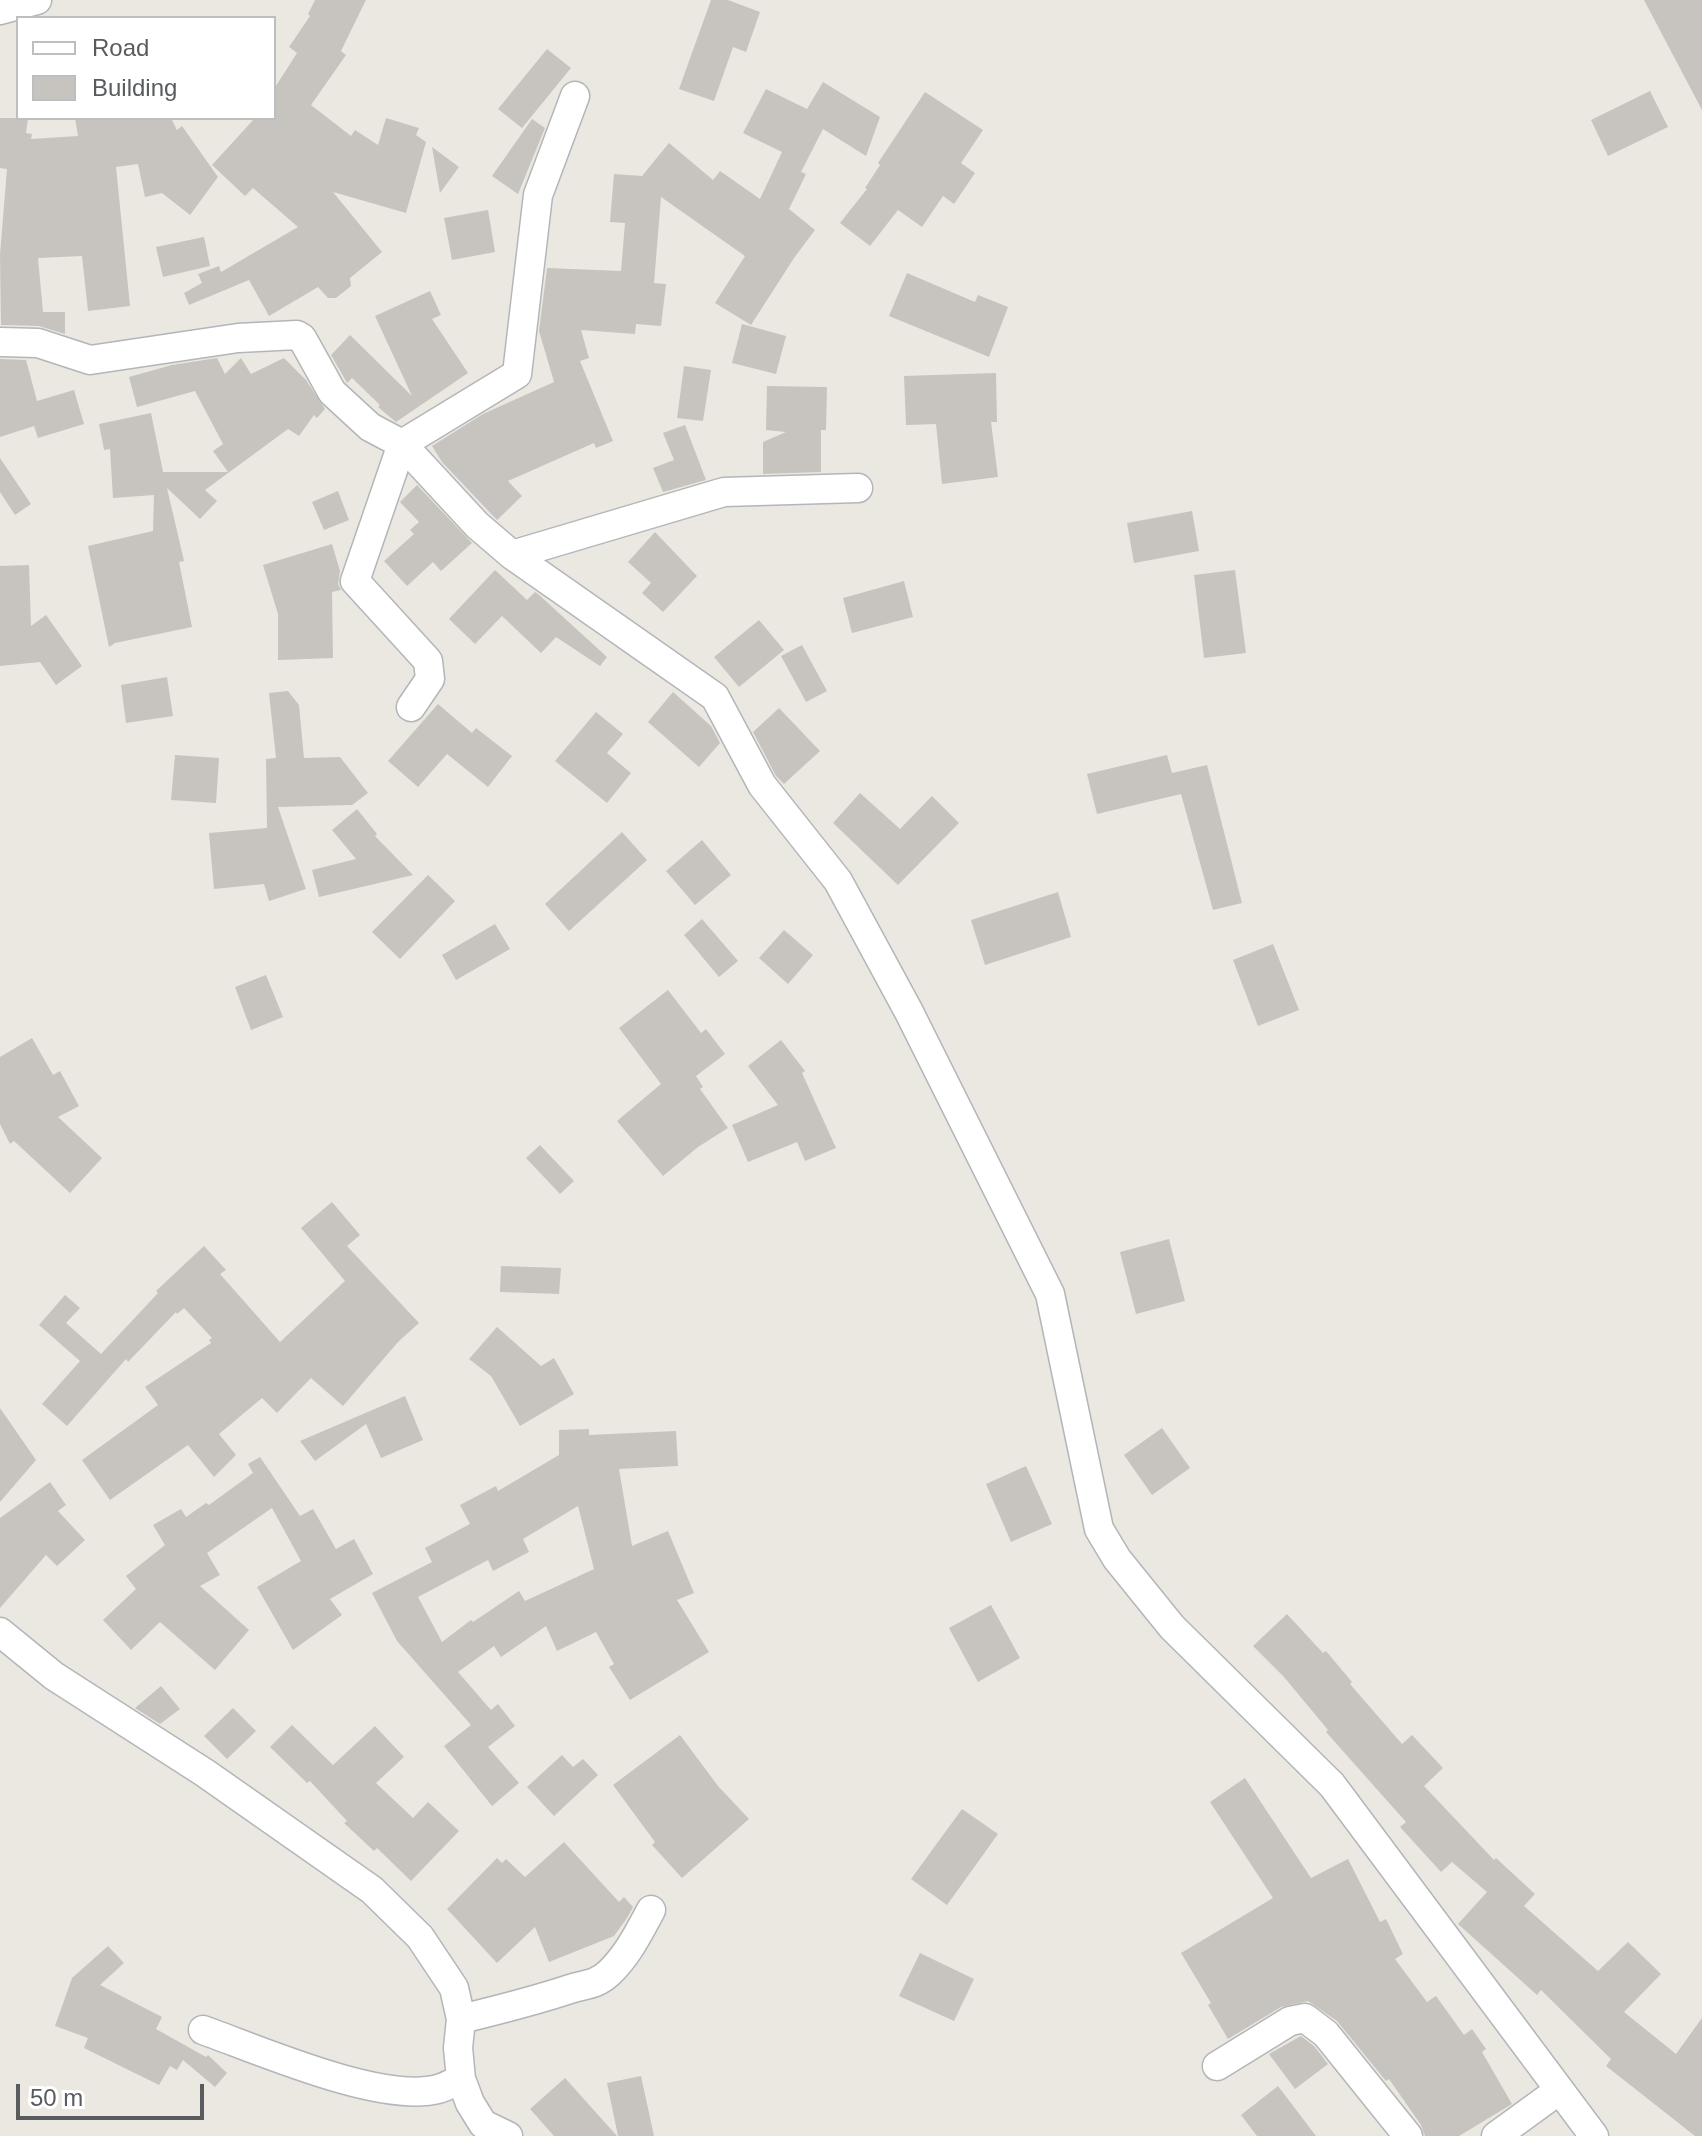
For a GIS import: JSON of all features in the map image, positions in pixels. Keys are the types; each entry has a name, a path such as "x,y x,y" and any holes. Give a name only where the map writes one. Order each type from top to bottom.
{"street":[{"path":"0,10 37,0"},
{"path":"411,707 430,679 428,661 355,581 402,444 517,374 538,195 575,96"},
{"path":"0,342 38,343 90,360 238,338 297,335 302,338 332,392 370,427 402,444 477,525 512,555 715,697 762,785 838,881 909,1012 1050,1294 1099,1529 1117,1559 1172,1627 1332,1785 1594,2136"},
{"path":"512,555 724,492 858,488"},
{"path":"0,1632 54,1676 205,1773 372,1890 420,1937 454,1988 461,2019 458,2048 461,2079 470,2103 483,2124 508,2136"},
{"path":"461,2019 532,2003 576,1987 592,1986 629,1951 651,1910"},
{"path":"1217,2066 1290,2021 1305,2018 1326,2034 1408,2136"},
{"path":"203,2030 368,2087 413,2091 437,2089 461,2079"},
{"path":"1496,2136 1558,2091"}],"building":[{"path":"315,0 366,0 341,51 346,55 311,105 351,136 355,130 378,145 386,118 419,128 416,135 426,142 406,213 333,192 382,252 350,278 351,286 336,298 328,298 318,287 269,316 249,280 189,305 184,293 202,283 198,274 219,266 221,272 298,227 253,188 245,196 212,165 253,120 276,120 276,86 297,53 289,47 310,16 308,14"},
{"path":"711,0 728,0 760,12 746,52 733,47 714,101 679,89"},
{"path":"1644,0 1702,0 1702,110"},
{"path":"547,49 571,68 522,128 498,109"},
{"path":"823,82 880,117 866,156 823,129 801,172 806,174 789,209 815,230 751,325 715,303 745,256 661,197 654,283 666,284 661,326 636,324 635,334 581,330 589,358 580,361 613,441 596,448 594,443 508,481 522,496 497,520 442,462 432,446 483,414 554,382 539,331 547,268 621,271 625,223 610,222 614,174 642,176 669,143 713,180 720,171 760,199 782,152 743,133 766,89 807,109"},
{"path":"1650,91 1668,127 1608,156 1591,120"},
{"path":"925,92 983,130 961,163 975,173 954,204 943,196 922,227 898,210 870,246 840,223 867,189 880,165 878,163"},
{"path":"0,118 28,120 26,133 32,134 31,139 78,136 75,120 172,120 177,130 182,126 218,177 190,215 162,193 145,197 138,164 116,167 130,306 88,311 82,256 38,258 43,312 65,312 65,334 39,326 1,325 0,255 7,169 0,168"},
{"path":"532,119 545,128 518,194 492,176"},
{"path":"432,147 459,167 440,193"},
{"path":"488,210 495,252 452,260 444,218"},
{"path":"204,237 210,266 163,277 156,247"},
{"path":"907,273 975,302 978,295 1008,307 989,357 889,316"},
{"path":"430,291 441,315 432,319 468,373 396,422 352,378 347,383 331,355 350,335 412,396 375,316"},
{"path":"742,324 786,336 776,374 732,363"},
{"path":"217,358 225,374 241,358 251,374 284,358 306,380 325,409 317,418 314,415 299,436 288,429 205,490 217,501 200,519 167,488 184,561 179,562 192,627 115,643 109,647 88,546 153,531 154,495 113,498 110,449 104,450 99,424 151,413 163,472 228,472 213,451 223,444 195,391 137,407 129,377 172,365"},
{"path":"0,359 26,360 37,401 74,390 84,424 38,438 34,426 0,437"},
{"path":"684,366 711,370 703,421 677,418"},
{"path":"996,373 997,422 991,422 998,477 942,484 936,424 906,425 904,376"},
{"path":"767,386 827,387 826,430 821,430 821,472 763,474 763,442 786,432 766,430"},
{"path":"685,425 706,480 663,492 653,468 674,460 663,433"},
{"path":"0,458 31,504 15,515 0,492"},
{"path":"417,485 472,543 441,571 433,562 407,586 384,561 414,534 410,530 419,522 400,502"},
{"path":"338,491 349,520 324,530 312,502"},
{"path":"1192,511 1199,551 1134,563 1127,523"},
{"path":"655,532 697,576 663,612 642,593 651,583 628,562"},
{"path":"332,544 340,571 338,584 341,590 332,592 333,658 278,660 278,614 263,565"},
{"path":"29,565 31,626 46,615 82,666 56,685 40,662 0,666 0,566"},
{"path":"495,570 527,600 535,592 538,594 607,657 600,666 556,637 541,653 502,616 475,644 449,619"},
{"path":"1235,570 1246,653 1204,658 1194,575"},
{"path":"904,581 913,617 852,633 843,598"},
{"path":"759,620 784,650 739,687 714,657"},
{"path":"802,645 827,691 806,702 781,656"},
{"path":"167,677 173,716 126,723 121,685"},
{"path":"288,691 299,705 304,758 340,757 368,793 352,805 278,807 306,889 269,901 264,884 214,889 209,833 267,828 266,759 276,758 269,693"},
{"path":"673,692 711,726 720,743 699,767 648,722"},
{"path":"438,704 472,733 476,728 512,756 488,787 447,754 418,787 388,761"},
{"path":"779,708 820,751 784,784 776,776 753,732"},
{"path":"596,712 623,734 607,753 631,773 607,803 555,761"},
{"path":"175,755 219,758 216,803 171,800"},
{"path":"1167,755 1172,773 1207,765 1242,903 1213,910 1181,794 1097,814 1087,774"},
{"path":"860,793 900,829 932,796 959,823 898,885 833,823"},
{"path":"357,809 377,834 375,836 413,875 319,897 312,870 356,859 332,830"},
{"path":"622,832 647,860 569,931 545,904"},
{"path":"702,840 731,875 695,905 666,871"},
{"path":"428,875 455,901 400,959 372,932"},
{"path":"1058,892 1071,937 985,965 971,920"},
{"path":"702,919 738,961 719,977 684,935"},
{"path":"495,924 510,949 456,980 442,955"},
{"path":"784,930 813,955 788,984 759,958"},
{"path":"1273,944 1299,1010 1258,1026 1233,960"},
{"path":"266,975 283,1017 251,1030 235,987"},
{"path":"668,990 701,1033 706,1029 725,1054 696,1076 703,1087 700,1089 728,1128 698,1147 663,1176 617,1121 661,1084 619,1028"},
{"path":"32,1038 53,1075 60,1071 79,1106 58,1117 102,1158 70,1193 14,1141 10,1144 0,1124 0,1057"},
{"path":"781,1040 805,1071 802,1073 836,1148 805,1161 797,1142 748,1162 732,1125 778,1105 748,1066"},
{"path":"540,1145 574,1181 560,1194 526,1158"},
{"path":"332,1202 360,1235 347,1246 419,1323 398,1342 343,1406 311,1378 277,1413 262,1398 219,1434 236,1455 214,1477 188,1445 110,1500 82,1460 158,1405 145,1387 211,1343 209,1340 212,1338 184,1308 176,1312 128,1362 126,1359 67,1426 42,1404 80,1361 39,1325 65,1295 80,1308 66,1323 101,1354 158,1293 156,1291 204,1246 226,1270 220,1274 280,1342 345,1281 301,1228"},
{"path":"1169,1239 1185,1301 1136,1314 1120,1252"},
{"path":"501,1266 561,1268 559,1294 500,1292"},
{"path":"497,1327 541,1366 554,1358 574,1394 520,1426 491,1376 469,1359"},
{"path":"405,1396 423,1440 381,1458 366,1424 315,1461 300,1441"},
{"path":"0,1408 36,1460 0,1502"},
{"path":"1162,1428 1190,1468 1152,1495 1124,1455"},
{"path":"589,1429 589,1435 676,1431 678,1466 619,1469 632,1546 668,1531 694,1593 677,1600 709,1652 630,1700 609,1667 614,1664 596,1632 557,1651 546,1626 501,1657 494,1646 458,1672 491,1710 498,1704 515,1726 488,1747 519,1783 492,1806 444,1746 471,1725 397,1641 372,1593 432,1562 425,1548 470,1524 460,1505 496,1486 498,1491 559,1455 559,1430","holes":["578,1506 594,1569 525,1601 519,1591 442,1642 418,1597 488,1560 493,1571 529,1552 523,1539"]},
{"path":"260,1457 300,1516 313,1509 336,1549 354,1539 373,1574 330,1599 342,1615 293,1650 257,1587 301,1561 272,1508 207,1553 220,1575 200,1586 249,1630 215,1670 160,1622 131,1650 103,1620 136,1589 126,1576 165,1545 153,1525 181,1509 186,1517 206,1503 209,1505 253,1473 248,1464"},
{"path":"1026,1466 1052,1524 1011,1542 986,1484"},
{"path":"50,1482 66,1505 58,1511 85,1540 57,1566 46,1555 0,1608 0,1518"},
{"path":"991,1605 1020,1658 978,1682 949,1628"},
{"path":"1287,1614 1323,1653 1326,1651 1402,1744 1412,1735 1443,1768 1424,1786 1494,1860 1496,1858 1535,1894 1524,1906 1598,1971 1628,1942 1661,1974 1624,2012 1676,2054 1702,2018 1702,2136 1695,2136 1606,2066 1611,2059 1541,1990 1537,1995 1458,1924 1487,1892 1452,1862 1441,1872 1400,1827 1406,1822 1326,1732 1328,1730 1284,1677 1253,1646"},
{"path":"161,1686 180,1709 160,1724 135,1708"},
{"path":"233,1708 256,1731 227,1759 204,1736"},
{"path":"292,1725 333,1765 375,1726 404,1757 376,1783 413,1818 428,1802 459,1831 411,1881 377,1848 374,1851 344,1823 347,1821 310,1781 307,1783 270,1747"},
{"path":"680,1735 718,1786 749,1819 682,1878 652,1845 655,1842 613,1785"},
{"path":"562,1755 573,1767 583,1759 598,1775 554,1816 527,1787"},
{"path":"1245,1778 1311,1878 1348,1859 1380,1922 1386,1919 1403,1954 1395,1959 1427,2002 1436,1996 1464,2035 1472,2029 1486,2049 1482,2052 1512,2104 1459,2136 1425,2136 1421,2125 1389,2079 1386,2081 1337,2021 1308,2001 1281,2007 1228,2039 1181,1953 1273,1898 1210,1802"},
{"path":"962,1809 998,1834 947,1905 911,1879"},
{"path":"564,1842 619,1902 624,1897 633,1907 627,1918 614,1936 549,1962 535,1927 497,1963 447,1909 497,1858 502,1863 506,1859 525,1877"},
{"path":"108,1946 124,1963 100,1985 162,2017 156,2029 206,2057 208,2055 227,2073 215,2087 183,2060 177,2070 170,2066 159,2085 84,2048 88,2038 55,2026 72,1978"},
{"path":"920,1953 974,1979 954,2021 899,1996"},
{"path":"1301,2036 1314,2046 1328,2064 1295,2089 1269,2054"},
{"path":"641,2076 654,2136 618,2136 607,2083"},
{"path":"565,2078 617,2136 554,2136 530,2109"},
{"path":"1278,2086 1316,2136 1257,2136 1241,2115"}]}
